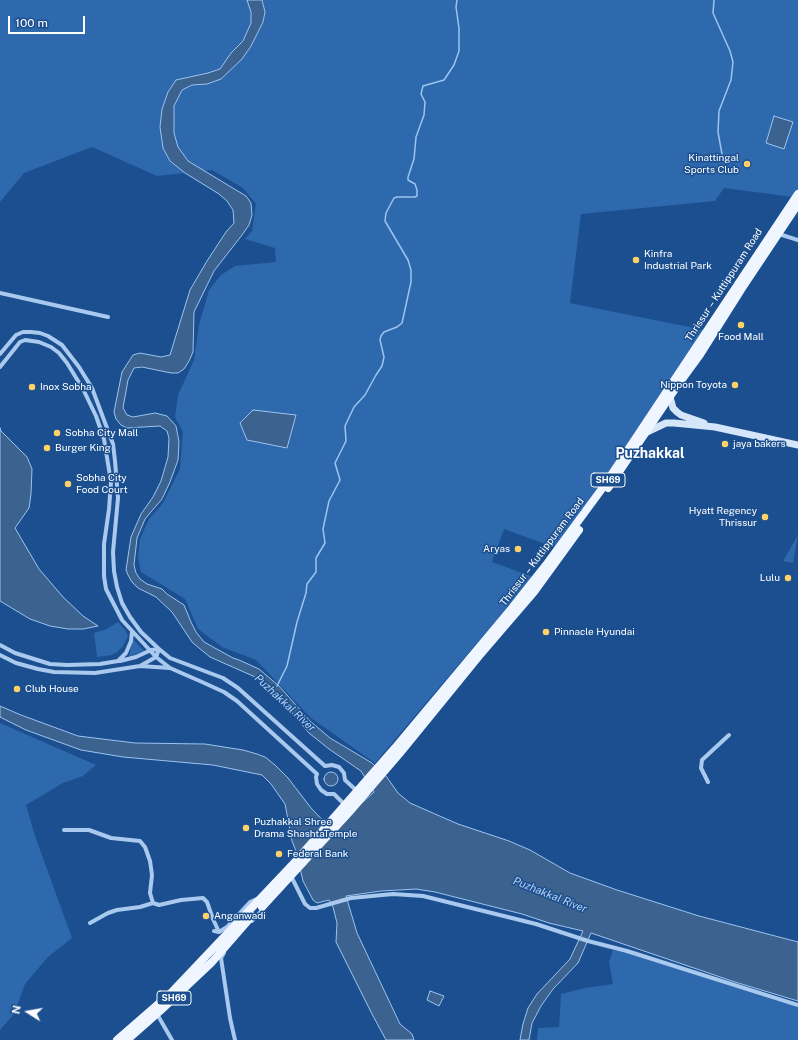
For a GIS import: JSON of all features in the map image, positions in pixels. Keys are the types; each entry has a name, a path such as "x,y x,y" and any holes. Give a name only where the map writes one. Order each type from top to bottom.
{"main road":[{"name":"Thrissur – Kuttippuram Road","path":"549,567 798,194"},
{"name":"Thrissur – Kuttippuram Road","path":"333,824 344,805 362,789 397,751 512,608 549,567 647,432 705,348 798,204"},
{"path":"670,397 673,408 681,415 715,427 798,445"},
{"path":"647,432 666,423 715,427"},
{"path":"118,1040 171,993 289,873 362,789"},
{"path":"274,895 296,861 333,824"},
{"name":"SH69","path":"127,1040 157,1014 218,955 252,916 274,895"}],"street":[{"path":"778,233 798,240"},
{"path":"0,293 108,316"},
{"path":"0,354 16,335 23,332 42,334 62,345 85,376 99,405 113,444 118,498 113,552 117,587 122,603 141,632 170,658 223,678 238,688 325,766 332,765 339,767 344,773 345,780 362,789"},
{"path":"39,342 42,334"},
{"path":"0,367 20,342 26,340 39,342 52,347 59,353 78,382 96,416 104,439 110,482 110,498 104,544 104,576 106,589 122,620 156,657 170,668 224,692 237,702 317,774 317,784 321,790 327,794 334,794 344,805"},
{"path":"78,382 85,376"},
{"path":"110,498 118,498"},
{"path":"118,661 126,653 131,641 132,632"},
{"path":"0,645 15,654 50,664 87,665 136,657 150,650 159,649"},
{"path":"140,666 156,657 159,649"},
{"path":"0,655 16,663 54,672 95,673 140,666 170,668"},
{"path":"708,782 701,768 702,760 729,735"},
{"path":"64,830 89,830 111,838 140,841 145,847 150,861 152,876 150,893 153,903"},
{"path":"289,873 305,904 310,908 316,908 351,898 393,894 423,896 536,924 798,1005"},
{"path":"235,1040 230,1018 221,958 235,938 267,905 274,895"},
{"path":"90,923 108,913 117,910 140,907 153,903 159,905 181,900 203,898 208,902 219,932"},
{"path":"214,931 219,932 227,927 250,902 256,898 263,898"},
{"path":"157,1014 172,1040"}],"shaded area":[{"path":"0,0 798,0 798,189 793,197 724,188 715,201 581,214 570,303 704,330 654,407 556,548 504,529 492,562 533,577 375,763 311,718 256,660 222,647 198,629 185,599 141,572 138,558 140,539 149,519 163,503 180,469 183,432 175,417 178,395 194,360 199,325 209,290 221,275 235,266 276,262 275,248 245,239 252,231 256,204 243,188 212,170 157,176 92,147 24,173 0,202"},
{"path":"798,535 793,563 783,561"},
{"path":"118,622 126,631 128,636 123,646 112,655 97,657 94,633 107,629"},
{"path":"133,639 144,651 129,657"},
{"path":"0,723 96,765 83,776 63,783 26,805 35,836 72,938 48,957 25,984 14,1014 0,1030"},
{"path":"613,950 628,953 798,1007 798,1040 537,1040 538,1028 559,1027 561,994 585,988 613,984 609,962"}],"water":[{"name":"Puzhakkal River","path":"247,0 262,0 265,12 263,22 251,46 242,59 221,79 207,84 192,85 182,90 174,106 174,133 178,147 188,161 246,196 251,203 252,215 249,225 214,271 194,312 193,352 184,369 178,373 171,373 142,367 134,368 128,380 123,408 127,415 133,417 155,413 167,416 176,426 179,442 178,460 170,482 162,499 145,519 137,538 134,565 136,573 140,579 147,584 162,589 184,605 196,632 204,642 233,658 259,669 279,686 310,721 330,738 372,763 386,776 398,793 410,803 458,824 509,841 530,850 570,873 617,890 699,916 798,942 798,1001 735,982 591,933 578,963 553,989 541,1006 532,1023 529,1040 520,1040 528,1008 537,994 570,959 583,931 435,892 416,889 381,891 346,896 357,933 400,1024 412,1034 414,1040 386,1040 336,942 337,923 333,907 329,900 317,903 313,900 303,881 296,851 292,841 285,804 271,784 262,775 213,765 123,757 81,750 26,730 0,717 0,706 78,736 135,743 205,744 243,750 257,754 265,757 288,778 311,808 332,830 374,792 361,771 309,733 289,709 261,682 253,676 210,657 192,642 172,612 156,597 138,588 132,582 126,570 131,537 141,514 153,497 161,481 168,457 169,438 167,431 160,426 127,428 121,425 116,419 114,412 122,372 133,355 140,353 161,357 170,355 190,290 226,232 234,223 233,210 227,201 219,194 185,173 170,161 163,148 160,127 162,109 168,92 176,80 220,69 231,53 243,41 251,23 251,12"},
{"path":"774,116 793,122 784,149 766,143"},
{"path":"253,410 296,415 287,448 247,440 240,423"},
{"path":"0,428 1,431 27,457 32,469 29,508 15,528 39,569 63,597 83,616 98,626 83,629 68,629 50,626 30,619 0,601"},
{"path":"331,772 336,774 338,779 336,784 331,786 326,784 324,779 326,774"},
{"path":"430,991 444,996 439,1006 427,1000"}],"waterway":[{"name":"Puzhakkal River","path":"277,686 287,666 307,584 316,572 316,558 325,543 323,529 329,501 340,480 335,463 346,441 345,426 354,407 365,395 382,366 384,357 380,340 381,336 384,332 397,327 402,323 411,282 411,270 408,260 385,221 386,213 394,198 417,196 415,184 408,180 408,177 414,159 416,137 424,115 425,102 421,94 423,86 444,80 454,65 459,51 459,28 456,7 457,0"},
{"path":"714,0 713,13 730,51 733,62 731,80 719,111 718,132 722,154"}],"place":[{"name":"Kinattingal Sports Club","path":"747,164"},
{"name":"Kinfra Industrial Park","path":"636,260"},
{"name":"Food Mall","path":"741,325"},
{"name":"Nippon Toyota","path":"735,385"},
{"name":"Inox Sobha","path":"32,387"},
{"name":"Sobha City Mall","path":"57,433"},
{"name":"jaya bakers","path":"725,444"},
{"name":"Burger King","path":"47,448"},
{"name":"Sobha City Food Court","path":"68,484"},
{"name":"Hyatt Regency Thrissur","path":"765,517"},
{"name":"Aryas","path":"518,549"},
{"name":"Lulu","path":"788,578"},
{"name":"Pinnacle Hyundai","path":"546,632"},
{"name":"Club House","path":"17,689"},
{"name":"Puzhakkal Shree Drama ShashtaTemple","path":"246,828"},
{"name":"Federal Bank","path":"279,854"},
{"name":"Anganwadi","path":"206,916"}],"district":[{"name":"Puzhakkal","path":"650,454"}]}
